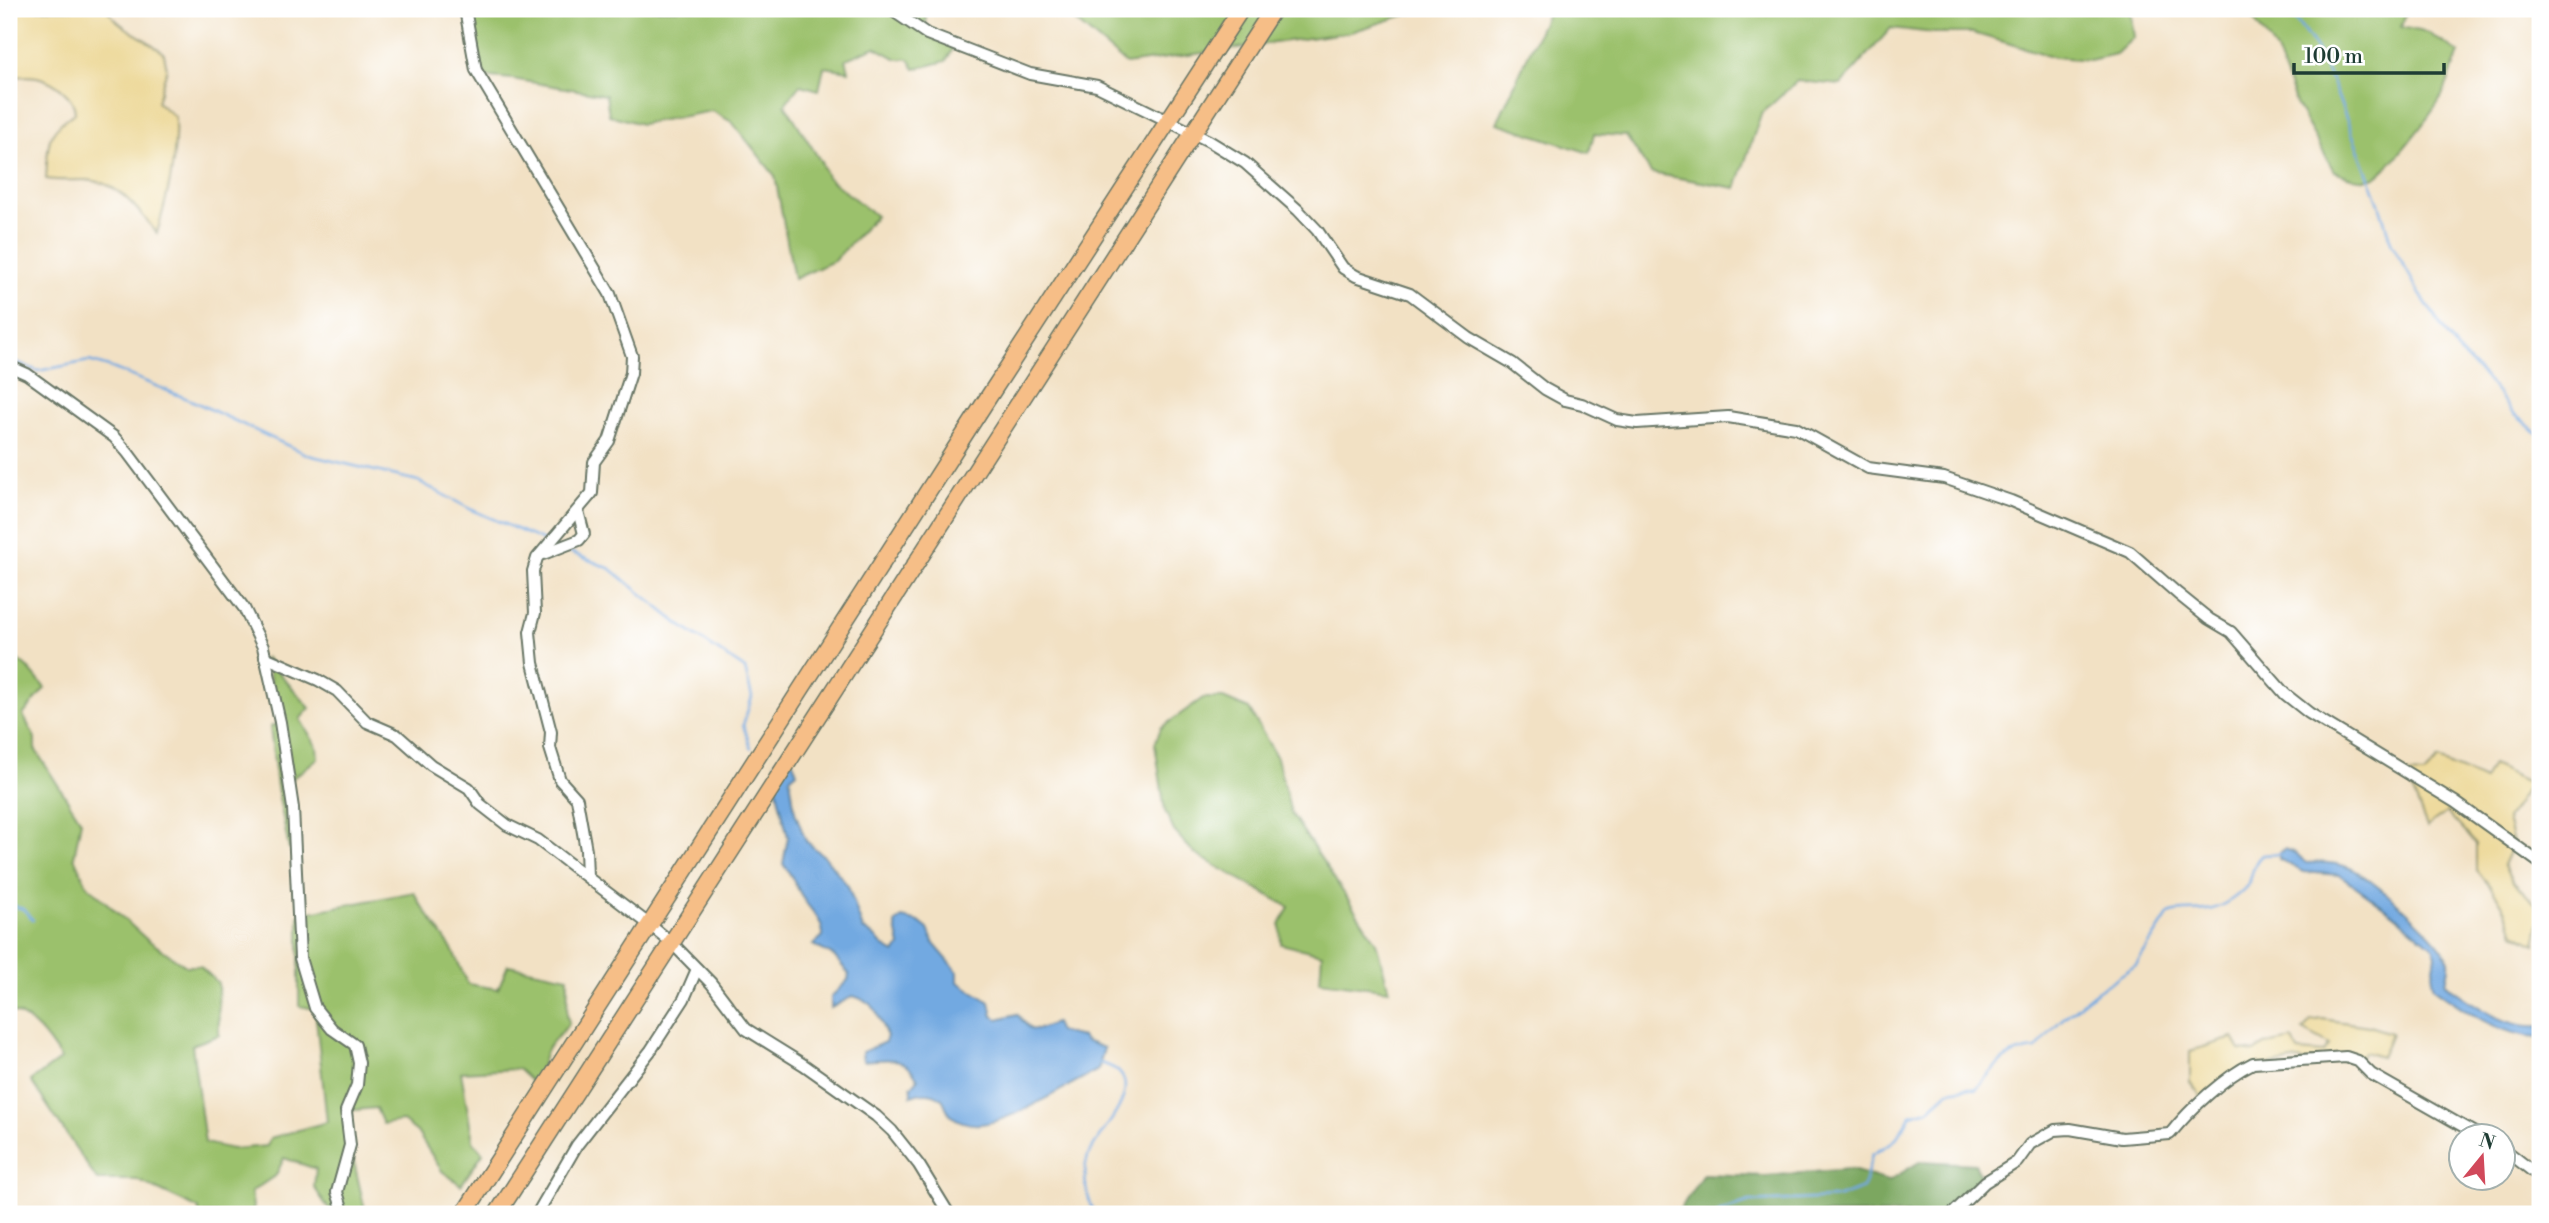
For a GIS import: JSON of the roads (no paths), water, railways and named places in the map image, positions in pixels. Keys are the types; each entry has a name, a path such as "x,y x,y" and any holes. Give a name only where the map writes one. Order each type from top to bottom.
{"highway":[{"path":"464,1214 976,415 1241,9"},
{"path":"497,1214 1273,9"}],"street":[{"path":"465,9 476,70 610,294 632,356 631,373 609,441 594,462 592,494 541,555 533,570 535,613 530,632 533,663 551,732 550,748 560,780 577,799 586,850 587,876"},
{"path":"890,9 927,34 1030,74 1097,86 1169,121 1245,163 1317,230 1343,268 1356,276 1410,294 1469,338 1512,363 1545,389 1565,400 1582,404 1617,420 1637,422 1728,417 1796,428 1868,468 1944,478 2011,501 2130,552 2178,594 2231,632 2285,694 2309,713 2455,803 2540,863"},
{"path":"9,366 37,381 114,438 128,453 244,608 265,657 280,722 293,808 300,958 316,1008 332,1029 355,1045 359,1063 357,1085 346,1111 350,1145 337,1192 344,1214"},
{"path":"541,555 579,540 584,534 578,511"},
{"path":"265,657 337,691 367,722 397,735 430,765 469,788 480,804 507,825 538,840 650,925 697,969 746,1029 814,1072 892,1130 919,1166 949,1214"},
{"path":"537,1214 576,1145 651,1050 684,999 697,969"},
{"path":"1952,1214 1985,1182 2017,1163 2030,1144 2042,1136 2055,1130 2070,1129 2122,1138 2170,1134 2183,1118 2240,1070 2253,1063 2346,1057 2358,1061 2371,1074 2455,1122"},
{"path":"2518,1160 2540,1177"}],"water":[{"path":"781,754 793,762 797,772 790,778 795,812 806,841 825,857 848,886 863,929 895,953 900,946 895,923 902,918 919,922 928,929 934,944 958,972 958,982 990,1002 993,1016 998,1019 1017,1014 1030,1029 1036,1030 1055,1023 1059,1032 1082,1037 1085,1041 1104,1048 1098,1070 1022,1111 1006,1118 975,1124 955,1118 949,1113 942,1099 931,1093 911,1096 911,1087 918,1079 907,1065 888,1059 863,1061 862,1052 885,1042 887,1036 876,1011 862,999 853,996 831,1008 831,997 848,980 849,974 834,956 813,945 823,936 821,925 783,864 788,837 776,787 775,763"},
{"path":"2284,849 2295,853 2307,863 2340,865 2360,873 2406,910 2445,952 2449,961 2446,983 2451,988 2504,1020 2527,1026 2540,1026 2540,1037 2511,1032 2484,1021 2434,988 2432,981 2436,955 2433,947 2394,914 2340,875 2303,872 2279,859 2279,853"}],"waterway":[{"path":"2288,9 2317,50 2331,79 2391,242 2418,291 2458,351 2486,379 2514,414 2540,435"},
{"path":"9,359 38,371 89,361 112,368 195,402 308,455 418,481 470,509 546,542"},
{"path":"565,550 611,569 680,625 745,669 752,697 743,725 751,748"},
{"path":"1718,1214 1750,1202 1836,1198 1863,1188 1872,1155 1895,1140 1911,1115 1928,1110 1949,1091 1976,1089 1995,1067 2008,1057 2036,1049 2059,1022 2094,993 2136,965 2169,914 2207,910 2222,905 2248,884 2255,864 2262,855 2281,854"},
{"path":"9,904 23,909 33,920"},
{"path":"1095,1214 1089,1199 1086,1165 1091,1150 1114,1116 1125,1090 1124,1079 1116,1070 1100,1063"}]}
